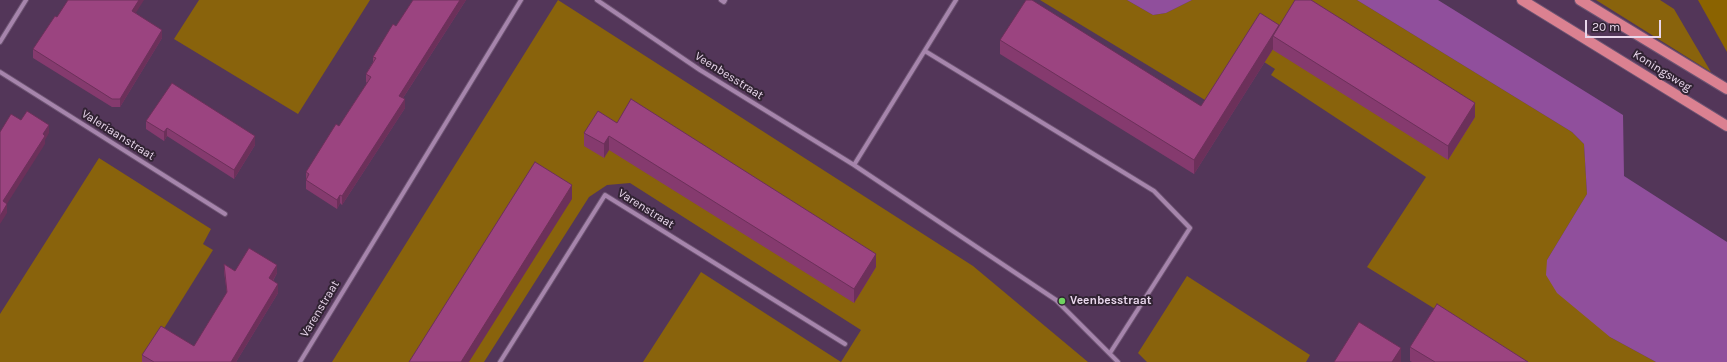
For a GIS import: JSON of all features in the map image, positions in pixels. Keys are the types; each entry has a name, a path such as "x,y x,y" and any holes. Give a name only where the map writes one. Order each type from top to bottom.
{"main road":[{"name":"Koningsweg","path":"1522,0 1727,126"},
{"name":"Koningsweg","path":"1580,0 1727,89"}],"street":[{"path":"0,42 26,0"},
{"name":"Varenstraat","path":"300,362 522,0"},
{"name":"Veenbesstraat","path":"597,0 700,70 854,165 1056,300 1118,362"},
{"path":"721,0 724,2 725,0"},
{"path":"854,165 956,0"},
{"path":"925,51 1154,191 1190,228 1110,353"},
{"name":"Valeriaanstraat","path":"0,72 225,214"},
{"name":"Varenstraat","path":"500,362 605,194 845,344"}],"shaded area":[{"path":"199,0 370,0 298,114 174,39"},
{"path":"558,0 973,266 1088,362 841,362 861,330 630,183 607,185 589,197 484,362 332,362"},
{"path":"1040,0 1127,0 1153,15 1166,13 1192,0 1357,0 1572,132 1584,144 1587,194 1547,260 1610,337 1656,362 1521,362 1367,267 1426,177 1271,75 1275,69 1244,49 1210,103"},
{"path":"1127,0 1192,0 1166,13 1153,15"},
{"path":"1357,0 1438,0 1623,115 1624,176 1727,242 1727,362 1656,362 1610,337 1557,293 1546,275 1547,260 1587,194 1584,144 1572,132"},
{"path":"1596,0 1660,0 1674,9 1711,72"},
{"path":"1698,0 1727,0 1727,52"},
{"path":"99,158 211,229 203,244 213,250 143,362 0,362 0,314"},
{"path":"701,272 841,362 643,362"},
{"path":"1187,276 1310,355 1306,362 1147,362 1138,353"}],"building":[{"path":"68,0 139,0 132,11 162,30 120,99 112,99 33,49 55,16 57,17"},
{"path":"413,0 460,0 399,96 405,99 342,196 340,195 337,200 306,180 309,174 306,172 336,124 339,126 371,77 366,74 376,58 373,57 393,24 396,26"},
{"path":"1026,0 1032,0 1201,106 1260,13 1279,25 1194,160 1000,40"},
{"path":"1295,0 1311,0 1475,103 1448,146 1273,36"},
{"path":"172,83 255,136 234,170 167,128 164,132 146,121"},
{"path":"631,99 876,254 854,289 609,136 604,144 584,133 598,111 617,123"},
{"path":"27,111 49,125 43,134 45,136 3,201 7,204 0,216 0,132 11,114 21,120"},
{"path":"535,162 572,185 461,362 409,362"},
{"path":"249,248 277,265 269,278 278,284 231,362 154,362 142,355 161,326 194,346 227,292 224,264 235,271"},
{"path":"1437,304 1528,362 1435,362 1410,347"},
{"path":"1359,322 1401,348 1392,362 1334,362"}],"place":[{"name":"Veenbesstraat","path":"1062,301"}]}
